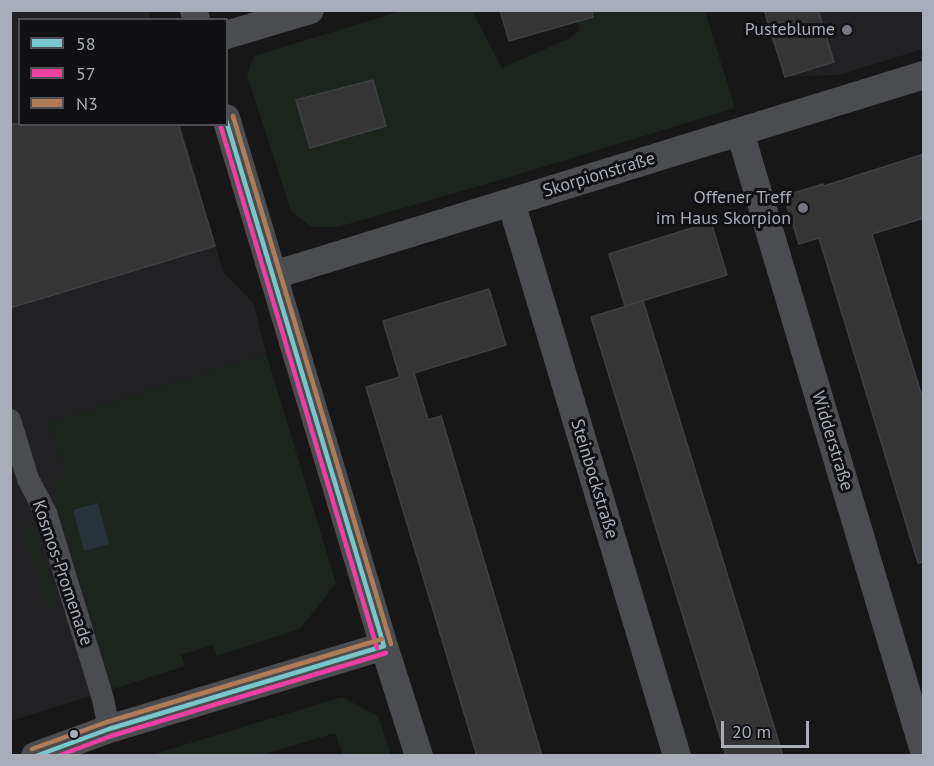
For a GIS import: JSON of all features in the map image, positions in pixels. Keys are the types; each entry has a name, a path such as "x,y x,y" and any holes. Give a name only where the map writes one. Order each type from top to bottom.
{"street":[{"path":"228,34 310,10"},
{"name":"Skorpionstraße","path":"274,275 924,75"},
{"path":"228,125 419,756"},
{"name":"Widderstraße","path":"740,132 924,751"},
{"name":"Steinbockstraße","path":"511,202 677,756"},
{"name":"Kosmos-Promenade","path":"10,420 28,478 46,513 103,699 109,729"},
{"path":"35,756 109,729 384,646"}],"shaded area":[{"path":"11,11 148,11 151,18 18,18 18,126 181,126 223,272 254,304 266,353 48,423 66,475 52,483 113,689 11,721"},
{"path":"401,11 472,11 502,68 570,38 580,30 575,11 705,11 735,108 338,227 311,227 291,211 247,75 254,56"},
{"name":"Pusteblume","path":"764,11 923,11 923,49 839,75 785,77"},
{"path":"266,353 336,583 300,629 217,656 213,645 181,655 185,666 113,689 51,483 66,475 48,423"},
{"path":"98,503 109,544 84,551 73,510"},
{"path":"32,523 58,606 48,610 21,527"},
{"path":"342,697 378,716 391,755 343,755 335,733 262,755 151,755"}],"building":[{"path":"500,10 592,10 593,17 509,41"},
{"path":"764,10 818,10 834,62 785,77"},
{"path":"373,80 386,126 310,148 296,100"},
{"path":"10,124 18,124 18,126 179,126 215,246 10,308"},
{"path":"924,154 924,218 872,234 924,403 924,562 918,563 819,238 799,244 784,196 823,184 824,186"},
{"path":"711,222 727,275 625,306 609,254"},
{"path":"489,289 506,345 414,373 428,420 441,416 542,756 477,756 366,387 400,377 383,321"},
{"path":"643,301 783,756 726,756 591,317"}],"transit line":[{"name":"N3","path":"233,116 391,644"},
{"name":"57","path":"221,126 377,648"},
{"name":"58","path":"228,126 384,646"},
{"name":"N3","path":"32,749 107,722 382,639"},
{"name":"58","path":"36,756 109,729 384,646"},
{"name":"57","path":"58,756 111,736 386,653"}],"place":[{"name":"Pusteblume","path":"847,30"},
{"name":"Offener Treff im Haus Skorpion","path":"803,208"}]}
